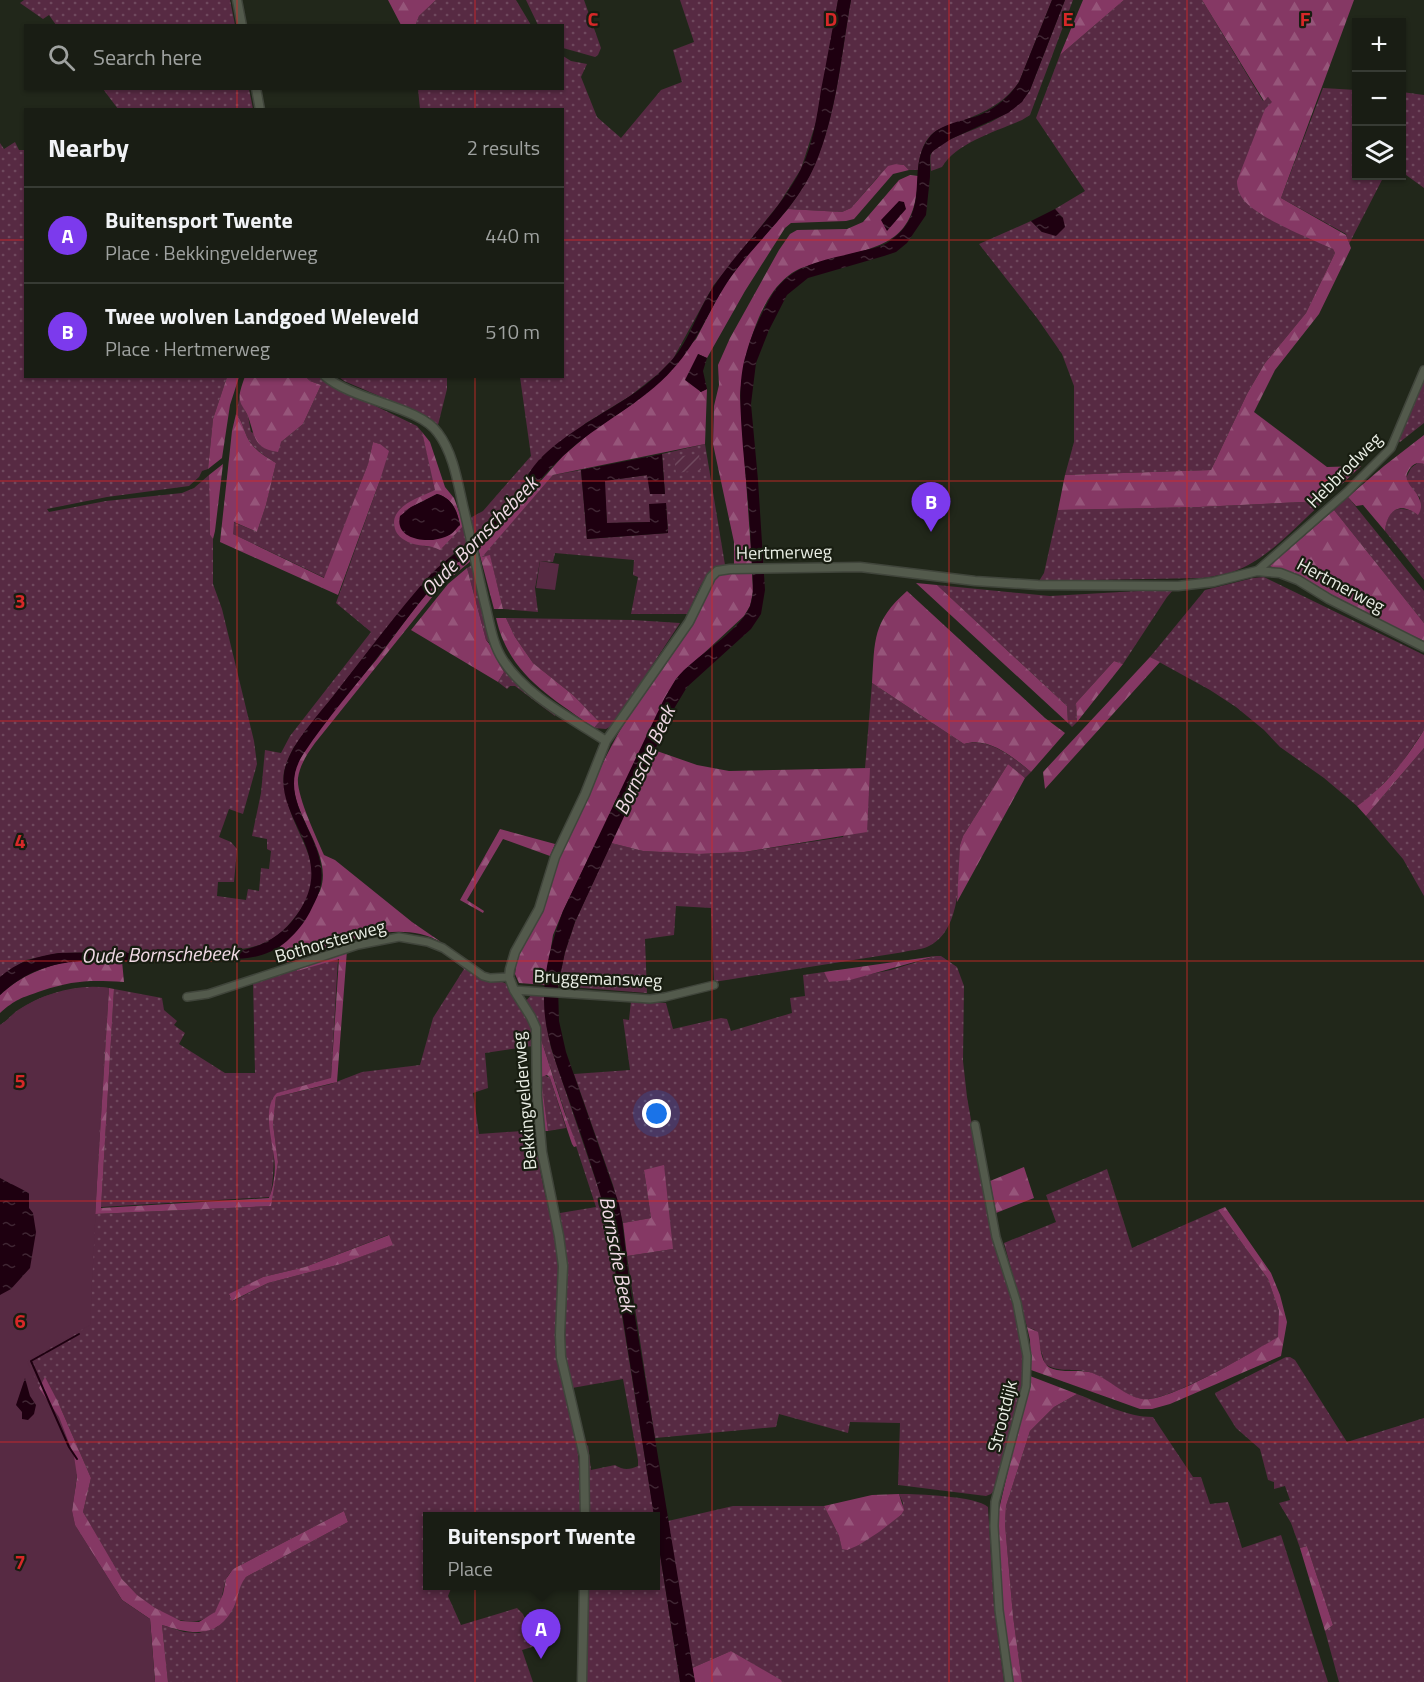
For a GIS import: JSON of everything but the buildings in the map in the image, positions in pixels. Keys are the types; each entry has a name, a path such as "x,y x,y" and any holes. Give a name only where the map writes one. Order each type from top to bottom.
{"street":[{"path":"237,0 242,24"},
{"path":"256,90 260,108"},
{"name":"Hebbrodweg","path":"1257,571 1347,492 1391,448 1424,370"},
{"path":"330,378 364,396 418,417 434,428 446,445 450,456 494,640 501,658 528,688 606,741 585,794 555,856 539,909 511,961 509,977"},
{"name":"Hertmerweg","path":"606,741 689,622 711,577 722,570 860,567 975,581 1178,586 1213,582 1257,571 1280,573 1298,580 1336,603 1424,647"},
{"name":"Bothorsterweg","path":"187,997 208,994 358,945 399,937 428,942 455,956 483,976 509,977"},
{"name":"Bekkingvelderweg","path":"509,977 536,1028 537,1097 542,1152 562,1256 561,1357 585,1456 585,1512"},
{"name":"Bruggemansweg","path":"514,990 650,999 665,998 714,985"},
{"name":"Strootdijk","path":"975,1125 996,1237 1017,1303 1027,1356 1026,1386 995,1502 994,1526 999,1610 1009,1682"},
{"path":"582,1682 584,1590"}],"shaded area":[{"path":"24,0 230,0 235,24 55,24 49,15 43,19 20,3"},
{"path":"436,0 516,0 530,24 416,24 419,16"},
{"path":"526,0 584,0 601,48 598,55 595,57 564,48 564,24 538,24"},
{"path":"680,0 838,0 819,113 801,169 779,204 713,286 673,359 630,396 586,423 533,468 528,474 527,482 475,538 470,518 483,511 531,456 520,378 564,378 564,108 420,108 418,90 564,90 564,57 571,61 587,64 581,77 597,117 621,138 661,90 682,82 673,50 694,42"},
{"path":"851,0 1052,0 1019,82 1013,90 983,112 934,133 923,147 918,170 909,170 904,165 896,164 877,178 851,208 842,212 788,209 811,172 822,146 833,105"},
{"path":"1065,0 1073,0 1030,115 967,144 948,159 942,167 931,171 931,154 938,147 999,118 1023,99 1030,90"},
{"path":"1124,0 1202,0 1263,101 1268,97 1273,102 1259,213 1333,249 1335,253 1306,313 1265,363 1247,394 1211,470 1065,475 1074,442 1074,386 1062,354 979,244 1031,221 1042,232 1063,218 1055,209 1085,191 1036,118 1060,55"},
{"path":"1323,88 1352,90 1352,180 1382,180 1349,244 1346,234 1281,198"},
{"path":"104,90 249,90 253,108 117,108"},
{"path":"1406,93 1424,95 1424,188 1406,175"},
{"path":"15,142 19,150 24,150 24,378 227,378 213,419 208,469 202,471 189,486 107,497 47,509 49,512 106,501 182,493 194,488 209,475 213,584 222,609 254,741 257,764 243,814 229,809 219,837 231,842 237,849 234,882 218,882 217,896 246,900 248,889 259,891 261,868 269,869 271,851 267,849 267,839 252,836 261,793 265,750 281,753 290,736 371,632 336,603 380,480 380,444 373,442 368,464 325,578 233,534 233,522 257,532 276,463 258,450 247,437 236,414 239,399 248,416 251,432 281,442 303,424 321,385 307,378 322,378 417,426 422,432 436,490 406,505 424,546 434,547 464,525 468,543 437,568 420,588 291,752 284,771 284,785 291,813 310,858 311,887 304,903 291,922 270,940 254,947 226,950 59,953 26,960 0,977 0,143 4,149"},
{"path":"340,378 447,378 447,389 438,425 428,417"},
{"path":"1424,378 1424,423 1400,442 1396,441"},
{"path":"705,444 725,565 717,568 705,578 687,614 631,614 638,577 633,575 634,560 555,553 553,562 540,561 535,588 538,612 503,609 490,556 481,557 553,475 581,470 587,539 668,533 666,503 650,522 607,523 604,481 647,475 665,494 662,454"},
{"path":"699,454 701,470 676,473 674,457"},
{"path":"1419,462 1424,464 1424,580 1385,531 1388,518 1394,511 1403,509 1416,512 1420,498 1408,485 1406,478 1411,468"},
{"path":"1348,497 1424,591 1424,623 1334,510"},
{"path":"1324,501 1262,557 1231,572 1203,578 1039,581 1044,573 1058,510"},
{"path":"540,561 559,564 555,590 536,588"},
{"path":"472,565 494,650 556,711 555,716 515,686 507,689 498,682 504,672 496,660 490,643 486,640 467,568"},
{"path":"1264,577 1424,655 1424,730 1401,764 1373,795 1357,806 1324,778 1280,747 1264,730 1236,707 1150,657 1205,590"},
{"path":"937,585 1050,596 1174,589 1123,664 1114,661 1076,703 1077,722 1072,727 1068,723 1067,706"},
{"path":"506,618 680,623 613,725 606,729 594,728 598,723 573,695 533,663 515,637"},
{"path":"872,683 964,744 982,743 991,746 1031,772 1025,778 1008,764 963,836 960,845 958,887 953,916 947,929 938,940 927,947 918,949 714,982 711,908 676,906 674,935 645,939 647,993 558,986 565,952 575,922 611,843 643,851 699,854 744,852 843,837 869,768 865,768"},
{"path":"1424,748 1424,896 1403,859 1366,816"},
{"path":"941,956 957,967 964,986 963,1061 967,1097 989,1223 1020,1329 1023,1348 1022,1383 998,1486 986,1496 898,1485 900,1423 850,1422 848,1433 779,1414 776,1427 655,1438 627,1256 673,1249 644,1170 651,1218 623,1223 613,1185 574,1074 630,1070 623,1019 629,1020 631,1001 666,1003 673,1029 721,1018 727,1019 731,1031 792,1013 790,998 805,996 803,975 824,972 830,982 891,970"},
{"path":"338,958 331,1079 278,1093 272,1099 274,1161 270,1197 101,1207 114,989 162,998 164,1010 177,1021 174,1025 185,1033 179,1044 225,1073 255,1073 253,981 297,967"},
{"path":"450,958 507,984 528,1017 532,1029 532,1046 485,1053 488,1088 473,1093 479,1134 537,1130 541,1174 558,1255 557,1355 577,1444 581,1512 423,1512 423,1590 450,1590 448,1596 461,1625 517,1608 523,1614 530,1632 542,1644 522,1650 533,1682 168,1682 162,1625 184,1632 199,1633 217,1627 238,1595 240,1583 246,1577 348,1522 344,1511 233,1569 227,1579 220,1603 213,1614 202,1620 177,1619 152,1607 131,1589 112,1564 97,1538 83,1512 91,1478 58,1402 75,1495 155,1682 0,1682 0,1025 18,1010 50,994 73,988 109,988 95,1214 270,1206 278,1162 273,1124 276,1097 331,1084 362,1072 420,1065 433,1018 464,969","holes":["388,1235 392,1245 341,1264 268,1283 233,1301 229,1295 263,1277 305,1267"]},
{"path":"109,988 103,1061 90,1325 27,1361 39,1388 59,1417 74,1456 77,1476 72,1511 75,1525 122,1600 150,1619 155,1682 0,1682 0,1025 36,1000 72,990"},
{"path":"531,995 544,996 551,1048 604,1205 654,1512 586,1512 585,1448 588,1445 591,1470 615,1465 623,1469 632,1468 638,1466 638,1460 623,1379 572,1388 565,1351 566,1264 560,1213 596,1207 540,1036 526,1001"},
{"path":"544,1075 550,1078 566,1128 548,1131 541,1077"},
{"path":"1107,1169 1132,1248 1218,1210 1268,1279 1279,1311 1279,1337 1211,1375 1154,1398 1135,1397 1089,1372 1055,1368 1045,1364 1035,1330 1027,1327 1004,1243 1056,1222 1046,1195"},
{"path":"1286,1357 1295,1360 1347,1442 1424,1418 1424,1682 1339,1682 1325,1631 1333,1625 1307,1546 1300,1548 1291,1523 1279,1503 1290,1500 1285,1486 1274,1489 1274,1482 1268,1480 1260,1449 1236,1428 1216,1396 1215,1393"},
{"path":"1077,1394 1124,1412 1153,1417 1193,1477 1201,1477 1210,1504 1228,1502 1242,1548 1281,1535 1328,1682 1022,1682 1013,1616 1005,1524 1006,1506 1030,1431 1054,1407"},
{"path":"899,1494 960,1498 982,1503 988,1507 994,1606 1004,1682 782,1682 731,1651 692,1668 668,1521 733,1506 824,1506 839,1536 842,1548 859,1545 901,1515 903,1503"},
{"path":"660,1554 680,1682 584,1682 587,1590 660,1590"}],"green space":[{"path":"388,0 436,0 419,16 416,24 400,24"},
{"path":"1083,0 1124,0 1060,55"},
{"path":"1202,0 1354,0 1281,198 1346,235 1351,248 1319,314 1275,370 1254,412 1327,467 1361,466 1324,501 1058,510 1065,475 1211,470 1247,394 1265,363 1306,313 1335,253 1333,249 1260,213 1240,195 1237,181 1265,109 1272,102 1268,97 1264,101"},
{"path":"904,165 909,170 893,174 854,219 791,223 785,228 745,291 707,358 698,354 700,392 707,389 705,444 553,475 482,557 490,555 503,609 494,609 478,548 488,540 563,456 592,431 634,403 696,339 724,285 788,209 842,212 851,208 888,166"},
{"path":"910,175 918,176 916,199 902,229 879,245 796,270 777,287 760,315 744,365 740,396 752,565 734,565 734,542 713,444 714,406 719,385 718,365 730,338 790,234 797,230 847,229 863,222 899,180"},
{"path":"227,378 239,378 230,405 222,458 208,469 213,419"},
{"path":"244,378 307,378 321,385 303,424 281,442 278,452 259,444 240,401"},
{"path":"236,414 253,446 276,463 257,532 234,522 233,534 324,578 368,464 373,442 389,451 338,595 220,542 232,431"},
{"path":"422,432 430,442 445,487 454,498 464,525 440,550 404,540 398,535 394,521 401,508 414,499 435,490","holes":["437,494 453,505 460,525 433,540 421,539 404,511"]},
{"path":"1424,435 1424,464 1418,463 1411,467 1406,477 1418,496 1420,511 1418,515 1406,509 1396,510 1388,518 1385,531 1363,505 1356,506 1348,497"},
{"path":"223,464 213,539 210,535 209,475"},
{"path":"1334,510 1424,623 1424,641 1355,608 1294,575 1269,566"},
{"path":"470,553 472,560 441,586 315,743 304,760 298,778 300,795 324,855 335,860 412,922 441,942 423,935 404,932 384,933 364,936 287,962 280,946 295,930 317,896 323,876 317,847 297,803 294,773 298,762 317,732 427,593 448,570"},
{"path":"467,568 486,640 504,672 498,682 411,630 448,584"},
{"path":"723,572 752,573 753,592 750,606 744,616 676,679 563,911 553,935 545,985 519,983 515,974 517,958 586,797 619,733 664,664 702,596"},
{"path":"916,583 937,585 1067,706 1068,723"},
{"path":"907,591 1045,718 1065,733 1031,772 1008,754 991,745 973,742 964,744 872,683 875,643 881,622 887,612"},
{"path":"496,618 506,618 515,637 533,663 573,695 599,722 594,728 547,694 521,669 502,638"},
{"path":"1150,657 1160,662 1045,789 1043,772"},
{"path":"1114,661 1123,664 1077,722 1076,703"},
{"path":"1424,730 1424,748 1366,816 1357,806 1394,772"},
{"path":"654,750 697,765 729,771 870,768 867,832 744,852 699,854 643,851 611,843"},
{"path":"1008,764 1025,778 957,902 960,845 963,836"},
{"path":"500,829 555,844 550,856 503,839 467,900 484,911 483,913 460,900"},
{"path":"347,950 337,1082 276,1097 273,1124 278,1162 271,1206 95,1214 109,988 114,989 101,1208 269,1198 275,1172 269,1124 272,1099 277,1093 331,1078 339,959 297,971 297,967"},
{"path":"936,956 850,980 829,982 824,972"},
{"path":"72,961 122,961 124,982 91,981 63,985 23,997 0,1013 0,995 16,982 43,969"},
{"path":"540,1036 577,1146 574,1147 547,1075 541,1077 548,1131 543,1131 540,1096"},
{"path":"664,1165 673,1249 627,1256 623,1223 651,1218 644,1170"},
{"path":"1024,1167 1034,1198 996,1213 990,1181"},
{"path":"1225,1207 1271,1273 1280,1295 1287,1322 1281,1356 1170,1404 1152,1409 1140,1409 1031,1370 1027,1327 1038,1332 1042,1356 1048,1367 1096,1374 1135,1397 1154,1398 1190,1385 1278,1337 1279,1311 1268,1279 1218,1210"},
{"path":"389,1235 393,1245 341,1264 268,1283 232,1301 229,1294 263,1277 305,1267"},
{"path":"1030,1376 1077,1394 1054,1407 1030,1431 1006,1506 1005,1524 1013,1616 1022,1682 1013,1682 1000,1594 997,1518"},
{"path":"45,1377 91,1478 83,1512 122,1579 137,1595 155,1608 181,1621 199,1622 215,1612 223,1594 226,1579 233,1569 344,1511 348,1522 246,1577 234,1608 217,1627 209,1631 191,1632 162,1625 168,1682 155,1682 150,1619 122,1600 75,1525 72,1511 77,1476 39,1388"},
{"path":"899,1494 904,1510 901,1515 859,1545 847,1550 842,1549 839,1536 824,1506 872,1495"},
{"path":"1307,1546 1333,1625 1325,1631 1300,1548"},
{"path":"731,1651 782,1682 695,1682 692,1668"}],"water":[{"name":"Oude Bornschebeek","path":"838,0 851,0 838,84 815,165 799,194 736,270 691,346 673,369 648,393 564,455 490,537 445,574 411,613 304,753 296,771 294,788 298,805 319,855 322,873 317,897 308,916 297,931 279,947 263,955 246,958 91,961 54,965 35,971 0,995 0,977 28,960 43,956 59,953 244,950 273,938 291,922 308,892 311,871 308,852 285,797 284,778 293,749 418,588 436,569 472,541 490,523 526,482 542,457 570,434 641,389 678,353 714,286 771,215 801,169 814,130"},
{"name":"Bornsche Beek","path":"1052,0 1065,0 1030,90 1022,102 1008,113 951,139 930,155 926,215 907,243 896,252 808,278 787,295 769,330 756,363 751,404 765,590 761,614 751,629 687,687 675,707 575,922 565,952 558,986 559,1021 566,1052 619,1204 622,1220 629,1280 695,1682 680,1682 660,1554 660,1512 653,1512 609,1229 596,1179 556,1062 546,1025 544,988 549,955 563,911 667,694 684,670 736,626 750,606 753,577 740,401 743,365 748,347 769,300 777,288 797,271 821,261 881,246 902,231 915,205 919,164 922,150 929,138 939,129 988,111 1003,101 1019,82"},
{"path":"899,201 904,202 906,209 887,231 881,220"},
{"path":"1055,209 1063,218 1065,227 1056,236 1042,232 1031,221"},
{"path":"698,354 707,358 703,371 707,389 701,392 685,380"},
{"path":"662,454 665,494 650,494 647,475 605,481 607,523 650,522 649,504 666,503 668,533 587,539 581,470"},
{"path":"437,494 446,498 453,505 460,525 450,535 438,539 422,540 407,535 402,530 400,516 411,507"},
{"path":"0,1178 29,1193 29,1208 33,1213 36,1232 30,1268 11,1289 0,1295"},
{"path":"25,1378 30,1396 36,1405 34,1414 28,1420 22,1419 22,1412 16,1405"}],"waterway":[{"path":"77,1459 69,1447 31,1361 79,1334"}],"place":[{"name":"Twee wolven Landgoed Weleveld","path":"931,532"},
{"name":"Buitensport Twente","path":"541,1659"}]}
